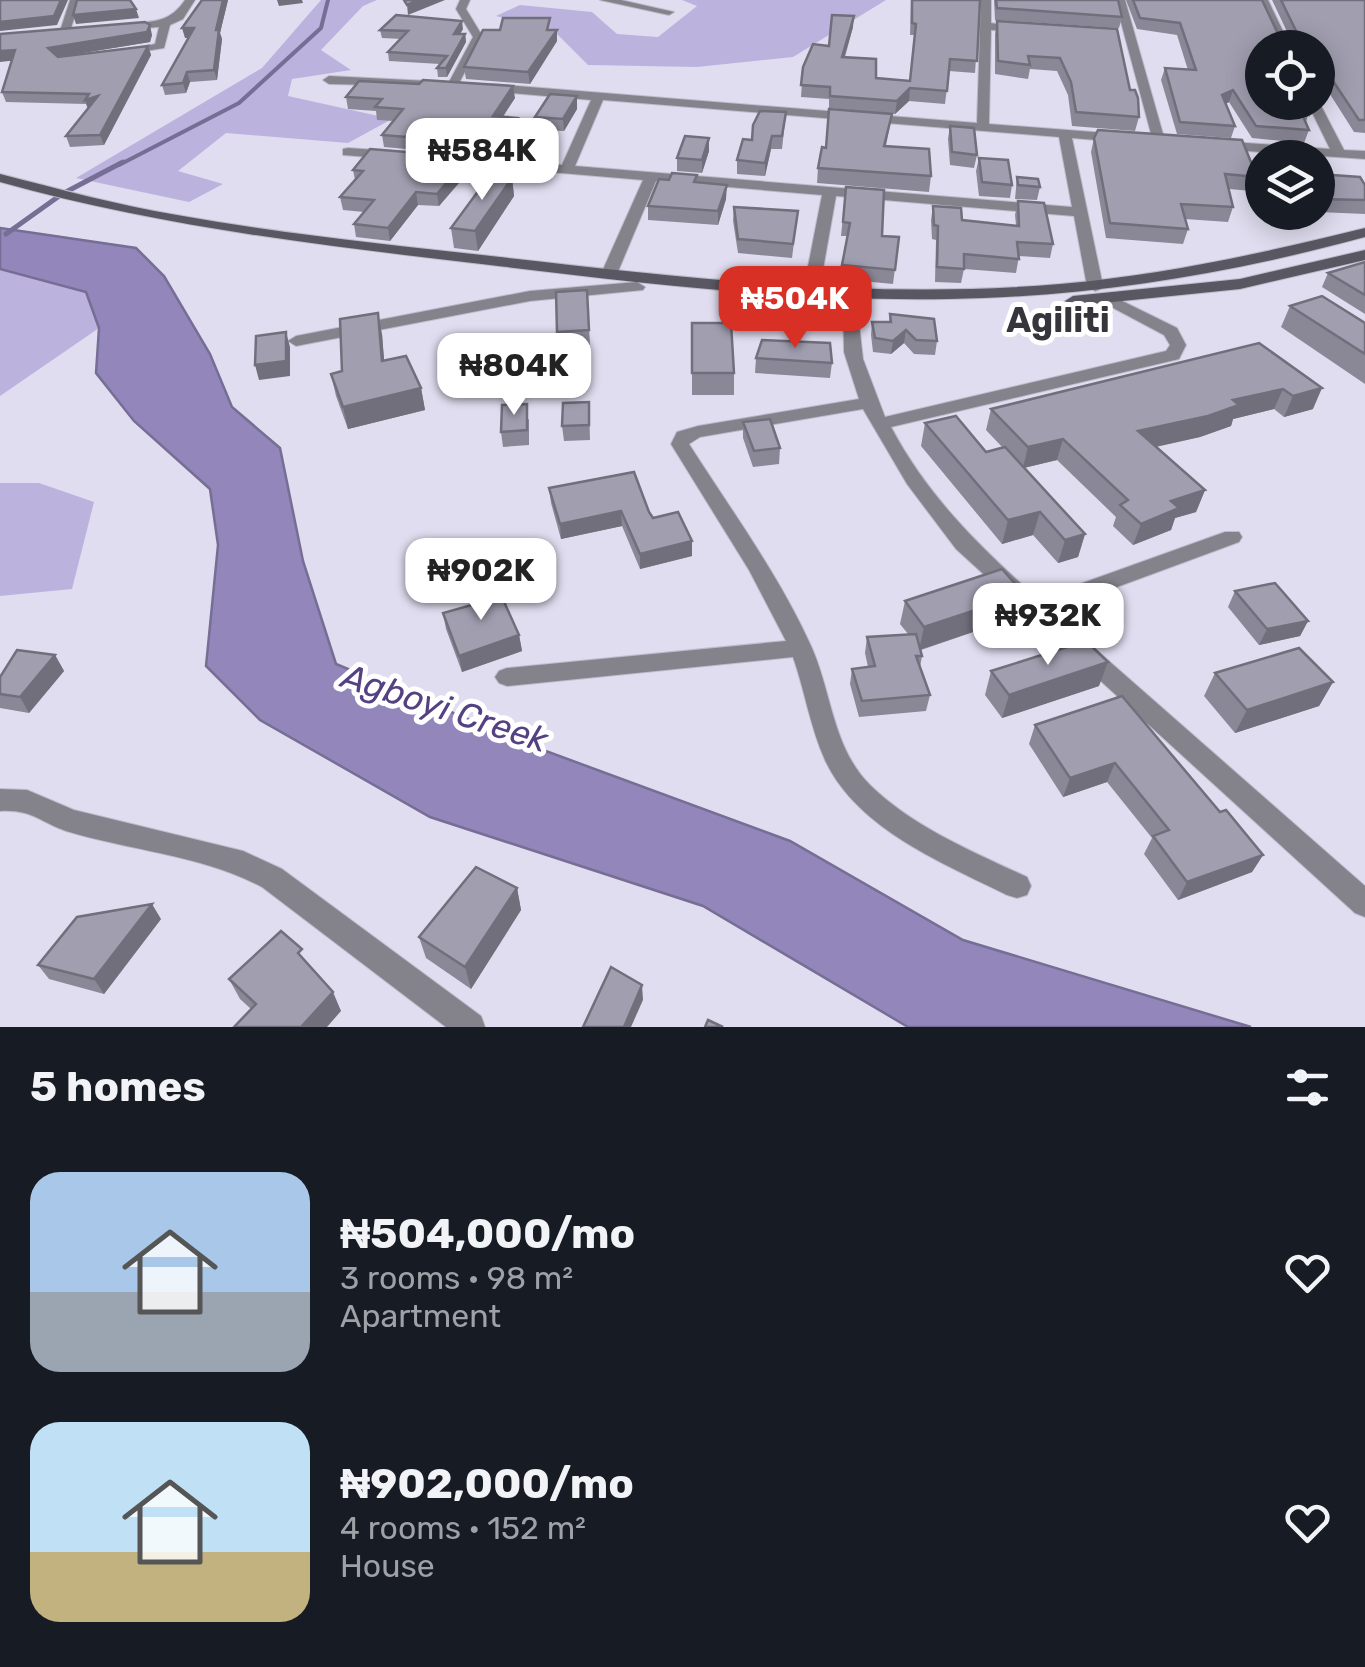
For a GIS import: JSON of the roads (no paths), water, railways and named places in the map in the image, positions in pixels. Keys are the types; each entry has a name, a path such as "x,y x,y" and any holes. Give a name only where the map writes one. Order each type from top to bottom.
{"street":[{"path":"65,31 76,0"},
{"path":"115,27 165,23 179,16 190,0"},
{"path":"453,85 478,37 464,20 461,9 465,0"},
{"path":"605,0 669,12"},
{"path":"983,129 986,0"},
{"path":"1120,0 1159,141"},
{"path":"1263,0 1277,30"},
{"path":"112,54 160,46 165,23"},
{"path":"986,26 1040,30"},
{"path":"49,33 82,30"},
{"path":"1111,35 1129,36"},
{"path":"329,80 453,85 1128,139"},
{"path":"567,169 598,98"},
{"path":"1323,120 1339,154"},
{"path":"881,424 1174,355 1178,345 1171,332 1102,292 1078,212 1065,134"},
{"path":"1144,140 1177,142"},
{"path":"1195,144 1365,155"},
{"path":"348,152 408,156"},
{"path":"428,158 1078,212"},
{"path":"608,274 652,177"},
{"path":"0,178 197,230 637,287 849,305 966,306 1102,292 1240,284 1365,254"},
{"path":"0,190 132,224 812,292 1102,292 1365,232"},
{"path":"812,292 829,194"},
{"path":"296,341 530,296 637,287"},
{"path":"849,305 853,356 869,403 912,480 962,544 1038,607 1365,904"},
{"path":"869,403 698,432 684,436 680,444 801,648 824,727 846,776 886,812 951,855 1017,886"},
{"path":"1038,607 1232,537"},
{"path":"507,677 801,648"},
{"path":"0,800 20,798 48,807 68,820 234,859 272,878 470,1027"}],"waterway":[{"path":"119,165 239,103 321,28 328,0"},
{"path":"6,234 62,194 123,162"}],"district":[{"name":"Agiliti","path":"1058,320"}],"water label":[{"name":"Agboyi Creek","path":"445,708"}]}
